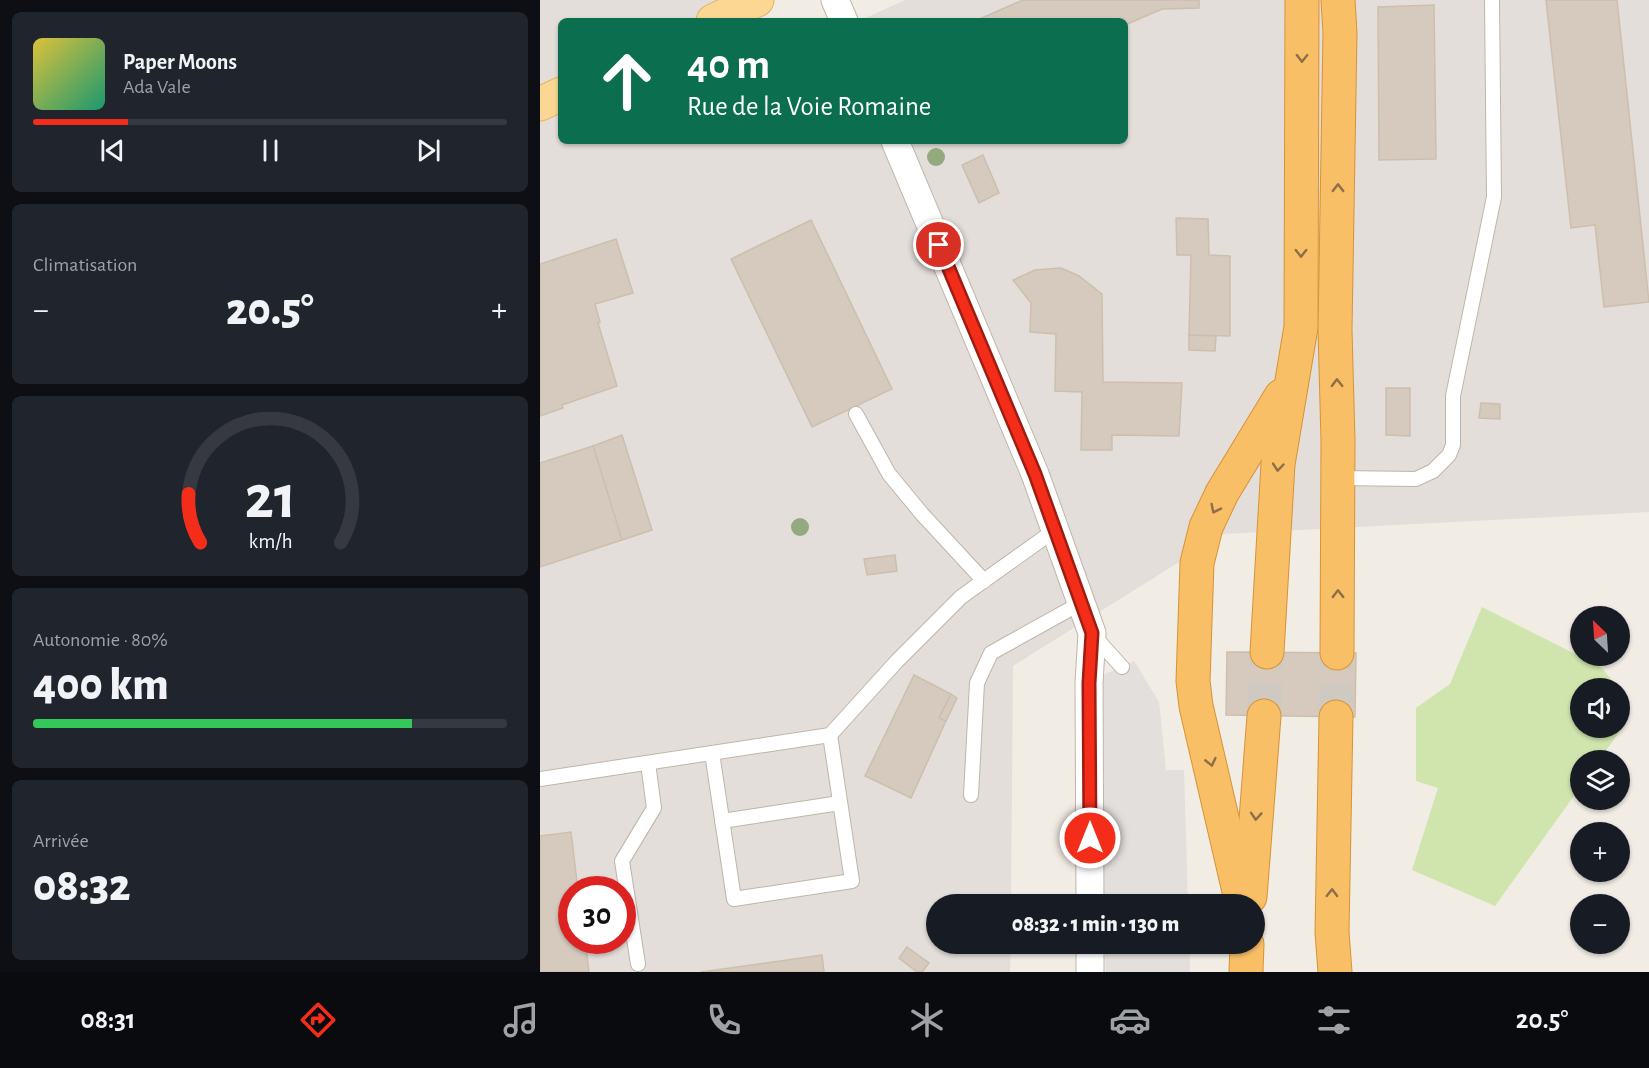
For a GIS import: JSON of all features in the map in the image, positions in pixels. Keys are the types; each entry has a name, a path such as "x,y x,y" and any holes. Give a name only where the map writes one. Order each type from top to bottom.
{"highway":[{"path":"1267,652 1278,464 1301,327 1302,0"},
{"path":"1337,653 1338,478 1335,330 1340,33 1338,0"},
{"path":"1240,894 1196,706 1194,681 1197,563 1206,527 1222,493 1279,401 1295,368"},
{"path":"1251,894 1264,716"},
{"path":"1335,972 1332,932 1336,717"},
{"path":"1246,972 1248,954"}],"main road":[{"path":"719,18 757,0"},
{"path":"540,104 558,95"}],"street":[{"path":"835,0 843,18"},
{"path":"896,144 1035,474 1092,633 1089,683 1090,894"},
{"path":"1090,954 1090,972"}],"lane":[{"path":"1338,478 1416,479 1433,471 1449,455 1453,445 1453,396 1494,197 1492,0"},
{"path":"856,414 889,474 922,514 984,581"},
{"path":"540,779 830,735 905,653 961,597 1055,530"},
{"path":"971,795 977,683 991,653 1081,603"},
{"path":"1092,633 1122,667"},
{"path":"712,753 734,899 852,881 830,735"},
{"path":"638,964 622,861 654,808 648,763"},
{"path":"722,821 840,803"},
{"path":"1323,972 1332,932"},
{"path":"1253,954 1259,972"}],"shaded area":[{"path":"540,0 750,0 758,18 558,18 558,144 1128,144 1128,18 866,18 905,0 1649,0 1649,512 1224,534 1013,666 1011,894 926,894 926,954 1011,954 1010,972 540,972"},
{"path":"1134,661 1159,702 1166,770 1184,770 1188,894 1104,894 1099,677"},
{"path":"1105,954 1190,954 1190,972 1106,972"}],"green space":[{"path":"1482,607 1570,651 1570,666 1599,666 1610,678 1570,678 1570,738 1615,738 1606,750 1570,750 1570,801 1495,906 1412,870 1438,788 1416,781 1416,708 1450,684"}],"building":[{"path":"1023,0 1199,0 1199,8 1162,9 1128,24 1128,18 982,18"},
{"path":"1546,0 1617,0 1649,302 1604,307 1595,225 1571,228"},
{"path":"1434,5 1436,159 1379,160 1378,7"},
{"path":"983,155 999,193 979,203 962,165"},
{"path":"1176,218 1208,219 1209,255 1230,256 1230,336 1189,335 1191,255 1177,255"},
{"path":"811,220 892,389 812,427 731,259"},
{"path":"616,239 633,293 595,304 600,322 598,323 617,386 562,405 563,408 540,416 540,264"},
{"path":"1061,268 1079,276 1102,294 1103,382 1182,383 1179,436 1112,435 1112,450 1081,450 1082,392 1055,391 1056,334 1030,332 1031,303 1013,280 1035,270"},
{"path":"1189,335 1216,336 1215,351 1189,350"},
{"path":"1386,388 1410,388 1410,436 1386,435"},
{"path":"1481,403 1500,404 1500,419 1479,418"},
{"path":"622,435 652,530 622,540 593,446"},
{"path":"593,446 622,540 540,567 540,463"},
{"path":"895,555 897,571 867,575 864,559"},
{"path":"1227,652 1356,653 1355,717 1226,715"},
{"path":"914,675 951,694 939,718 946,721 911,798 865,776"},
{"path":"951,694 957,698 946,721 939,718"},
{"path":"571,832 576,876 558,876 558,954 587,954 589,972 540,972 540,836"},
{"path":"907,947 929,963 922,972 917,972 899,958"},
{"path":"822,955 824,972 701,972"}],"tunnel":[{"path":"1264,716 1267,652"},
{"path":"1336,717 1337,653"}],"route":[{"path":"939,245 1035,474 1092,633 1089,683 1090,838"}]}
